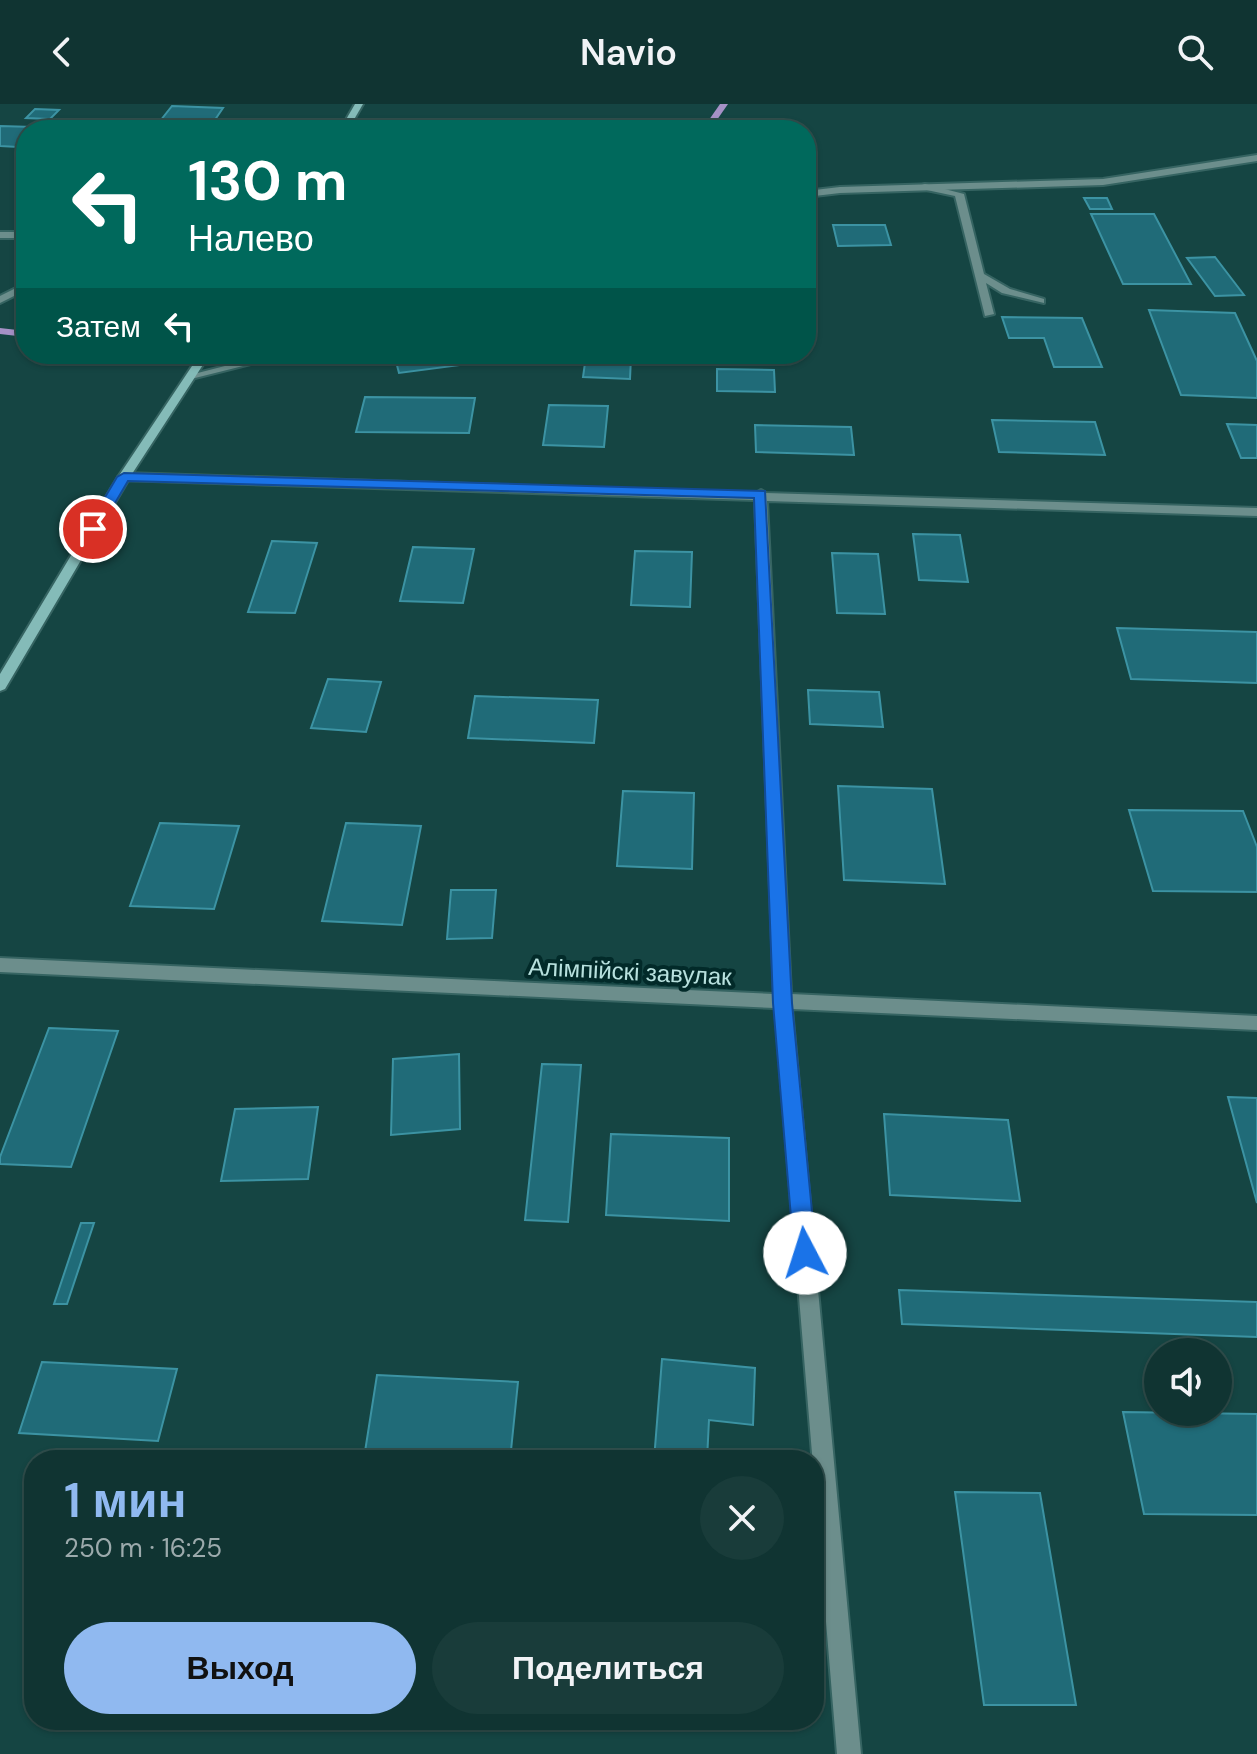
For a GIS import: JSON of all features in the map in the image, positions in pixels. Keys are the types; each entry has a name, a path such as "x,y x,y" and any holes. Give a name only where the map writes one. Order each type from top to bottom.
{"street":[{"path":"816,193 1103,182 1257,158"},
{"path":"925,187 959,194 989,314"},
{"path":"979,275 1006,291 1040,301"},
{"path":"0,686 124,477 199,364"},
{"path":"191,376 243,364"},
{"path":"124,477 761,494 1257,512"},
{"path":"761,494 783,1003 822,1450"},
{"name":"Алімпійскі завулак","path":"0,965 1257,1023"},
{"path":"824,1470 849,1754"}],"building":[{"path":"172,106 223,108 215,120 161,120"},
{"path":"35,109 59,110 50,119 26,118"},
{"path":"0,126 16,126 16,147 0,146"},
{"path":"1084,198 1107,198 1112,209 1090,209"},
{"path":"1091,214 1154,214 1191,284 1123,284"},
{"path":"833,225 885,225 891,245 838,246"},
{"path":"1215,257 1244,295 1215,296 1187,258"},
{"path":"1149,310 1235,313 1257,361 1257,398 1181,395"},
{"path":"1002,317 1082,318 1102,367 1054,367 1044,338 1009,338"},
{"path":"397,364 468,364 399,373"},
{"path":"585,364 631,364 630,379 583,377"},
{"path":"717,369 774,370 775,392 717,391"},
{"path":"365,397 475,398 469,433 356,432"},
{"path":"549,405 608,406 604,447 543,445"},
{"path":"992,420 1095,422 1105,455 999,452"},
{"path":"1227,424 1257,425 1257,458 1241,458"},
{"path":"755,425 851,427 854,455 756,452"},
{"path":"913,534 960,535 968,582 919,580"},
{"path":"272,541 317,543 295,613 248,612"},
{"path":"413,547 474,549 463,603 400,601"},
{"path":"635,551 692,552 690,607 631,605"},
{"path":"832,553 878,554 885,614 837,613"},
{"path":"1117,628 1257,632 1257,683 1131,679"},
{"path":"328,679 381,682 366,732 311,728"},
{"path":"808,690 879,692 883,727 810,724"},
{"path":"475,696 598,700 594,743 468,738"},
{"path":"838,786 932,789 945,884 844,880"},
{"path":"623,791 694,793 692,869 617,866"},
{"path":"1129,810 1243,811 1257,847 1257,892 1153,891"},
{"path":"160,823 239,826 214,909 130,906"},
{"path":"346,823 421,826 402,925 322,921"},
{"path":"451,890 496,890 492,938 447,939"},
{"path":"49,1028 118,1031 71,1167 0,1164 0,1157"},
{"path":"459,1054 460,1129 391,1135 393,1059"},
{"path":"542,1064 581,1065 568,1222 525,1220"},
{"path":"1228,1097 1257,1098 1257,1203"},
{"path":"318,1107 308,1179 221,1181 235,1109"},
{"path":"884,1114 1008,1120 1020,1201 890,1195"},
{"path":"611,1134 729,1138 729,1221 606,1215"},
{"path":"81,1223 94,1223 67,1304 54,1304"},
{"path":"899,1290 1257,1302 1257,1337 902,1324"},
{"path":"662,1359 755,1368 753,1425 709,1420 708,1450 655,1450"},
{"path":"42,1362 177,1369 158,1441 19,1433"},
{"path":"377,1375 518,1382 511,1450 365,1450"},
{"path":"1123,1412 1144,1412 1144,1426 1232,1426 1232,1414 1257,1414 1257,1515 1144,1514"},
{"path":"955,1492 1040,1493 1076,1705 984,1705"}],"waterway":[{"path":"713,120 724,104"},
{"path":"0,331 16,333"}],"route":[{"path":"93,529 124,477 761,494 783,1003 805,1253"}]}
